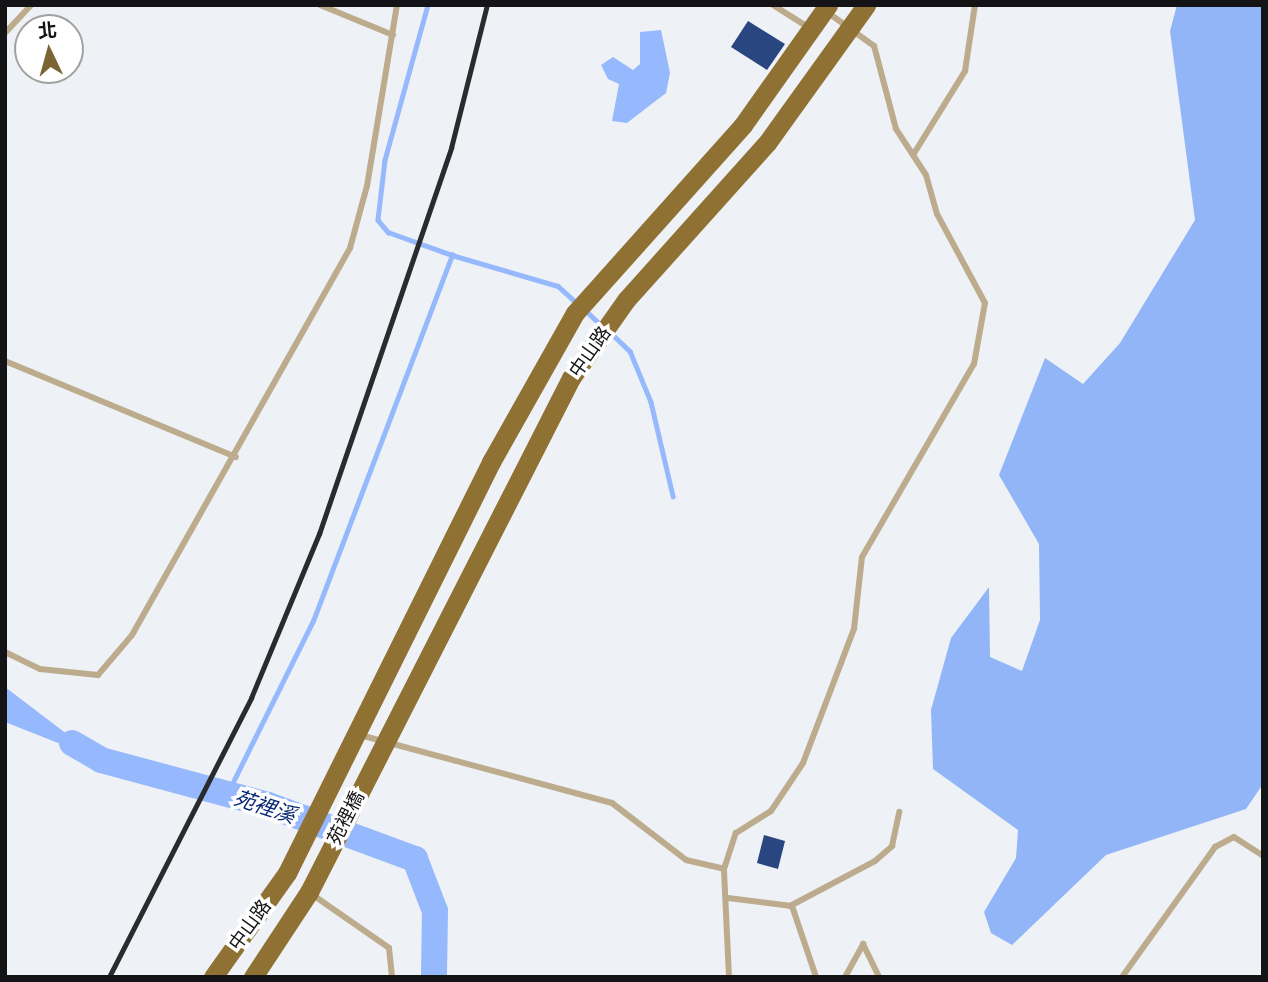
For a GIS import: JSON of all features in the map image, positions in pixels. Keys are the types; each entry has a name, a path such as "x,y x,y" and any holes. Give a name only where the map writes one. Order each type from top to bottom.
{"main road":[{"name":"中山路","path":"383,744 572,378 626,300 767,143 866,5"},
{"name":"中山路","path":"354,732 496,452 575,313 743,125 827,8"},
{"path":"743,125 767,143"},
{"name":"苑裡橋","path":"287,873 354,732"},
{"name":"苑裡橋","path":"309,891 383,744"},
{"name":"中山路","path":"213,977 287,873"},
{"name":"中山路","path":"253,977 309,891"}],"lane":[{"path":"5,33 31,5"},
{"path":"320,5 393,35"},
{"path":"5,652 40,669 98,675 132,635 236,457 350,248 367,186 397,5"},
{"path":"773,5 813,30"},
{"path":"913,155 965,71 975,5"},
{"path":"729,977 728,898 724,869 736,833 771,811 803,764 855,629 862,557 974,364 985,303 937,214 926,176 896,129 874,46 850,30 827,8"},
{"path":"5,361 236,457"},
{"path":"354,732 383,744 612,803 686,860 724,869"},
{"path":"728,898 790,906 892,846 899,812"},
{"path":"1122,977 1215,847 1234,837 1263,856"},
{"path":"309,891 389,948 392,977"},
{"path":"790,906 816,977"},
{"path":"845,977 863,944 879,977"}],"shaded area":[{"path":"1177,5 1263,5 1263,784 1246,809 1106,855 1012,945 991,933 984,912 1016,858 1018,830 933,769 931,710 951,638 989,587 990,657 1022,671 1040,620 1039,544 999,475 1045,358 1083,384 1120,343 1195,220 1170,31"},
{"path":"661,30 670,73 666,93 627,123 612,121 619,84 608,79 601,65 613,57 633,70 640,64 640,32"},
{"path":"5,687 101,760 5,722"}],"building":[{"path":"748,21 785,44 767,70 731,47"},
{"path":"764,835 785,841 778,869 757,863"}],"waterway":[{"path":"428,5 385,160 378,220 388,232 452,255"},
{"path":"227,794 313,621 452,255 558,286 576,302"},
{"path":"585,310 602,326"},
{"path":"609,331 630,351 651,402 673,496"},
{"name":"苑裡溪","path":"72,743 101,760 268,805 415,859 435,911 434,977"}],"railway":[{"path":"109,977 251,698 319,534 451,148 487,5"}]}
